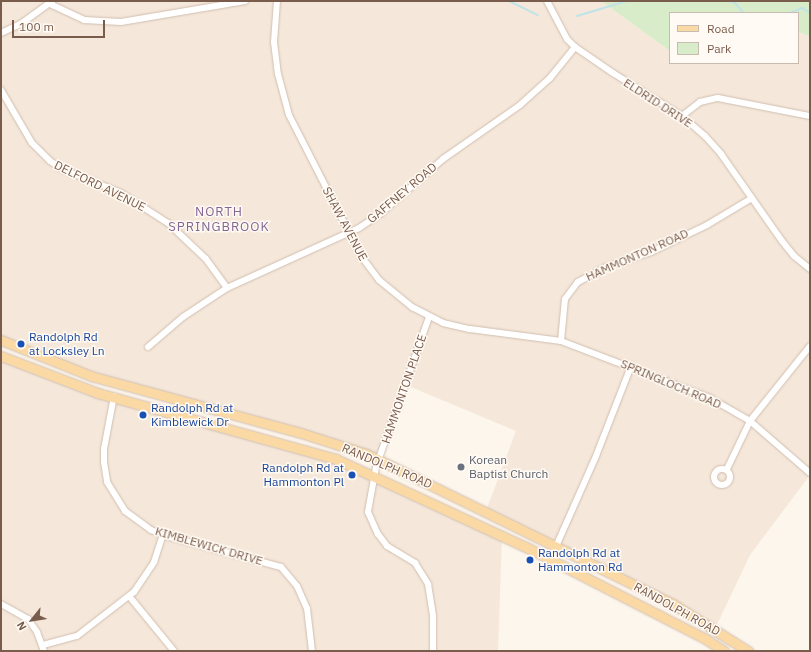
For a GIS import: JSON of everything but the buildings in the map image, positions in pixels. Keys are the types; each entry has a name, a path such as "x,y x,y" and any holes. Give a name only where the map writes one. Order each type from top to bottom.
{"main road":[{"name":"RANDOLPH ROAD","path":"1,340 91,376 301,433 379,460 434,485 556,547 674,604 748,651"},
{"name":"RANDOLPH ROAD","path":"1,356 98,393 114,396 299,447 336,459 427,499 704,638 724,651"}],"street":[{"path":"1,33 22,23 51,2 84,20 115,22 245,1"},
{"name":"SHAW AVENUE","path":"277,1 274,42 282,92 289,115 348,233 361,256 379,280 412,307 428,317 470,329 561,341"},
{"name":"ELDRID DRIVE","path":"548,1 566,39 612,73 682,116 721,154 782,241 810,269"},
{"name":"GAFFNEY ROAD","path":"148,347 183,317 228,288 348,233 380,214 443,159 520,106 550,78 575,46"},
{"name":"DELFORD AVENUE","path":"1,90 32,143 50,161 62,169 121,193 168,223 206,259 228,288"},
{"path":"682,116 700,102 718,98 810,116"},
{"name":"HAMMONTON ROAD","path":"561,341 565,300 578,282 606,267 650,252 707,226 752,198"},
{"name":"HAMMONTON PLACE","path":"428,317 374,476 368,512 378,534 387,546 415,563 428,584 433,617 433,651"},
{"name":"SPRINGLOCH ROAD","path":"561,341 630,366 710,398 750,421 810,472"},
{"path":"727,469 750,421 810,346"},
{"path":"550,560 596,456 630,366"},
{"name":"KIMBLEWICK DRIVE","path":"114,396 104,449 107,482 125,511 151,530 163,535 281,567 297,586 307,608 312,651"},
{"path":"1,604 28,619 43,648 77,636 129,596 150,569 163,535"},
{"path":"129,596 174,651"}],"shaded area":[{"path":"1,1 601,1 669,50 669,64 799,64 799,32 810,36 810,475 750,555 715,629 486,511 516,431 406,385 379,461 91,376 1,340"},
{"path":"1,356 98,393 299,447 502,536 498,651 1,651"}],"green space":[{"path":"601,1 810,1 810,36 799,32 799,12 669,12 669,50"}],"waterway":[{"path":"509,1 538,15"},
{"path":"577,16 627,1"},
{"path":"730,1 734,2 743,12"},
{"path":"792,12 802,8 810,13"}],"place":[{"name":"Randolph Rd at Locksley Ln","path":"21,344"},
{"name":"Randolph Rd at Kimblewick Dr","path":"143,415"},
{"name":"Korean Baptist Church","path":"461,467"},
{"name":"Randolph Rd at Hammonton Pl","path":"352,475"},
{"name":"Randolph Rd at Hammonton Rd","path":"530,560"}],"district":[{"name":"NORTH SPRINGBROOK","path":"219,220"}]}
